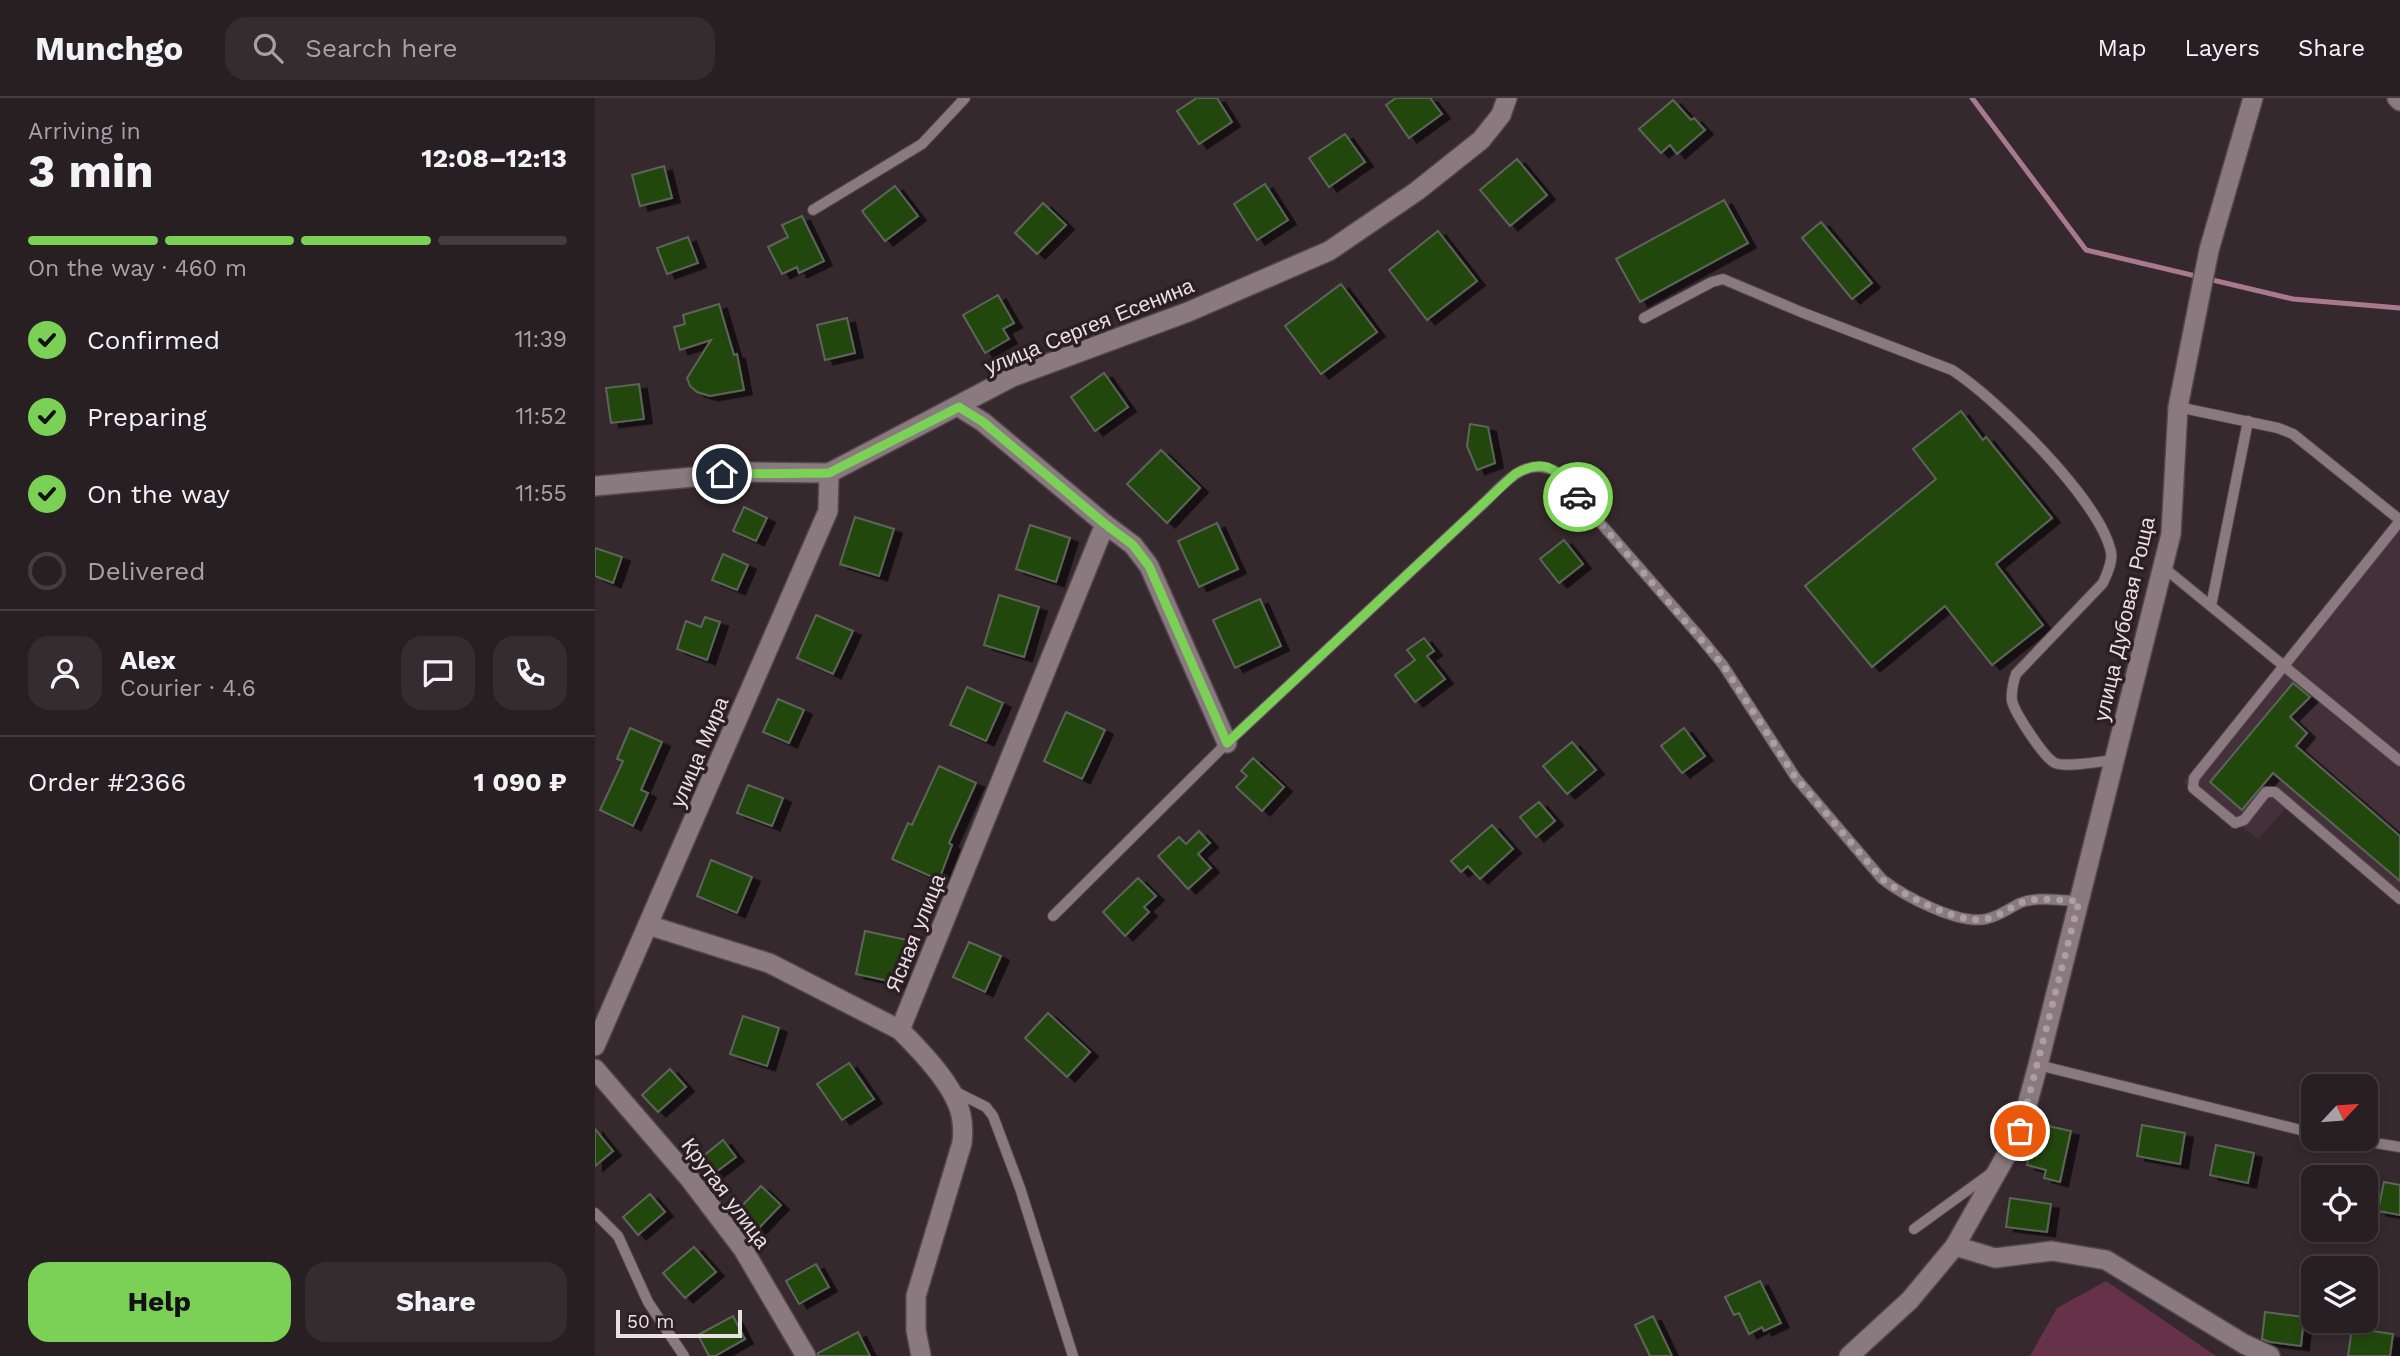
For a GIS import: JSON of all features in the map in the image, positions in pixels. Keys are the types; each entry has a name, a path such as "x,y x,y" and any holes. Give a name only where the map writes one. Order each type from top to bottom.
{"street":[{"name":"улица Сергея Есенина","path":"595,486 748,472 829,473 959,407 1011,377 1188,312 1329,251 1417,191 1481,139 1501,115 1507,98"},
{"name":"улица Дубовая Роща","path":"1849,1356 1910,1300 1955,1246 2020,1131 2171,534 2178,407 2209,250 2253,98"},
{"path":"959,407 983,422 1133,545 1149,566 1227,743"},
{"name":"улица Мира","path":"595,1046 828,511 829,473"},
{"name":"Ясная улица","path":"900,1030 1105,524"},
{"path":"648,925 769,963 900,1030 949,1088 961,1114 962,1143 915,1304 921,1356"},
{"name":"Крутая улица","path":"595,1069 689,1178 743,1249 806,1356"},
{"path":"1955,1246 1994,1258 2052,1251 2106,1260 2244,1344 2270,1356"}],"lane":[{"path":"813,209 922,144 965,98"},
{"path":"1644,318 1723,279 1952,370 1972,383 2061,470 2103,530 2111,554 2110,568 2103,583 2016,674 2012,688 2013,703 2043,752 2053,762 2061,764 2115,760"},
{"path":"2178,407 2278,428 2293,435 2400,520 2194,778 2193,788 2235,822 2244,820 2266,792 2275,792 2400,899"},
{"path":"2211,606 2248,421"},
{"path":"1053,916 1227,743 1507,481 1536,465 1555,471 1700,637 1723,665 1796,778 1882,879 1898,891 1960,918 1983,920 2003,914 2021,902 2033,900 2079,901"},
{"path":"2163,567 2400,761"},
{"path":"2038,1065 2301,1130"},
{"path":"949,1088 986,1107 993,1116 1020,1188 1073,1356"},
{"path":"2378,1143 2400,1147"},
{"path":"1914,1230 1999,1168"},
{"path":"595,1213 618,1236 648,1302 684,1356"}],"shaded area":[{"path":"2400,519 2400,906 2286,808 2258,839 2183,782"},
{"path":"2106,1281 2216,1356 2030,1356 2057,1308"}],"building":[{"path":"1197,98 1217,98 1232,122 1199,144 1177,111"},
{"path":"1396,98 1430,98 1442,114 1409,138 1386,105"},
{"path":"1673,100 1691,120 1694,118 1705,130 1677,154 1670,145 1661,153 1639,129"},
{"path":"1345,134 1365,162 1329,187 1309,158"},
{"path":"1517,159 1547,195 1510,226 1480,190"},
{"path":"664,166 672,198 640,206 632,175"},
{"path":"1265,184 1288,220 1257,240 1234,204"},
{"path":"895,186 918,216 885,241 862,211"},
{"path":"1724,200 1748,243 1640,302 1616,259"},
{"path":"1043,203 1066,225 1037,254 1015,233"},
{"path":"802,216 824,261 799,273 797,267 782,274 768,247 788,237 782,225"},
{"path":"1821,222 1872,283 1852,299 1802,238"},
{"path":"1438,231 1477,281 1427,320 1389,270"},
{"path":"688,237 698,263 667,274 657,248"},
{"path":"1341,284 1377,332 1321,374 1285,326"},
{"path":"998,295 1014,323 1003,329 1009,339 985,353 963,315"},
{"path":"719,304 734,355 737,354 744,390 710,396 697,392 690,386 687,378 711,340 680,350 674,327 685,324 683,315"},
{"path":"847,318 855,353 825,360 817,325"},
{"path":"1104,373 1128,407 1095,431 1071,397"},
{"path":"639,384 644,419 611,423 606,388"},
{"path":"1961,411 1983,440 1986,437 2052,518 1996,564 2043,625 1992,665 1945,606 1872,667 1805,586 1936,479 1913,449"},
{"path":"1470,424 1488,427 1495,463 1477,470 1467,446"},
{"path":"1161,450 1200,488 1167,523 1127,484"},
{"path":"744,507 767,518 756,541 733,531"},
{"path":"855,517 894,529 879,576 840,564"},
{"path":"1217,523 1238,569 1199,587 1178,541"},
{"path":"1030,525 1070,538 1056,582 1016,569"},
{"path":"1564,540 1583,564 1559,583 1540,559"},
{"path":"595,548 622,557 613,583 595,576"},
{"path":"723,554 748,565 737,590 712,580"},
{"path":"999,595 1039,607 1024,657 984,645"},
{"path":"1260,599 1281,646 1235,668 1213,620"},
{"path":"816,615 853,631 833,674 797,658"},
{"path":"705,617 720,622 707,660 677,649 686,621 701,627"},
{"path":"1424,638 1434,651 1427,656 1445,679 1415,702 1395,675 1415,660 1407,650"},
{"path":"2293,683 2310,697 2290,717 2307,733 2296,746 2400,836 2400,881 2273,773 2242,810 2210,782"},
{"path":"967,687 1003,703 986,741 950,725"},
{"path":"778,699 804,710 789,743 763,732"},
{"path":"1066,712 1105,730 1082,779 1044,761"},
{"path":"630,728 662,742 641,790 648,793 633,826 600,810 623,761 617,759"},
{"path":"1684,728 1705,756 1682,773 1661,746"},
{"path":"1572,742 1596,770 1567,794 1543,766"},
{"path":"1253,758 1284,787 1262,811 1236,787 1247,776 1241,771"},
{"path":"939,766 976,783 949,843 952,845 939,880 892,859 908,823 912,825"},
{"path":"748,785 783,798 772,826 737,813"},
{"path":"1539,802 1555,821 1536,837 1520,817"},
{"path":"1492,825 1513,849 1480,879 1468,866 1461,872 1451,861"},
{"path":"1199,831 1210,843 1198,854 1211,868 1188,889 1158,856 1179,837 1186,844"},
{"path":"711,860 752,877 737,913 697,896"},
{"path":"1138,878 1156,896 1144,907 1149,912 1125,936 1103,912"},
{"path":"865,931 907,940 898,983 856,974"},
{"path":"969,942 1001,956 985,992 953,977"},
{"path":"1048,1013 1090,1052 1067,1077 1025,1038"},
{"path":"743,1016 779,1028 767,1066 730,1054"},
{"path":"849,1063 874,1099 842,1120 817,1084"},
{"path":"670,1069 686,1087 658,1112 642,1095"},
{"path":"2142,1125 2185,1133 2180,1164 2137,1156"},
{"path":"2048,1126 2071,1131 2060,1182 2044,1178 2046,1170 2027,1165 2034,1135 2045,1137"},
{"path":"595,1129 613,1151 595,1166"},
{"path":"723,1140 736,1157 708,1178 696,1162"},
{"path":"2216,1145 2254,1153 2248,1183 2210,1175"},
{"path":"2384,1182 2400,1185 2400,1215 2378,1211"},
{"path":"761,1186 781,1205 757,1230 737,1211"},
{"path":"650,1194 665,1212 638,1235 623,1217"},
{"path":"2010,1198 2051,1204 2047,1232 2006,1227"},
{"path":"694,1247 716,1272 685,1298 663,1273"},
{"path":"816,1264 829,1287 799,1304 786,1281"},
{"path":"1760,1281 1781,1323 1764,1331 1762,1327 1749,1334 1739,1313 1734,1315 1725,1297"},
{"path":"2265,1312 2301,1317 2301,1346 2262,1339"},
{"path":"733,1316 745,1339 715,1356 709,1356 698,1335"},
{"path":"1653,1316 1672,1356 1650,1356 1635,1325"},
{"path":"858,1332 870,1356 818,1356 818,1353"},
{"path":"2351,1333 2393,1334 2390,1356 2348,1356"}],"waterway":[{"path":"1972,98 2086,250 2293,299 2400,308"}],"way so far":[{"path":"1578,497 1723,665 1796,778 1882,879 1898,891 1960,918 1983,920 2003,914 2021,902 2033,900 2079,901 2020,1131"}],"route":[{"path":"722,474 829,473 959,407 983,422 1133,545 1149,566 1227,743 1515,474 1536,465 1544,466 1555,471 1578,497"}]}
